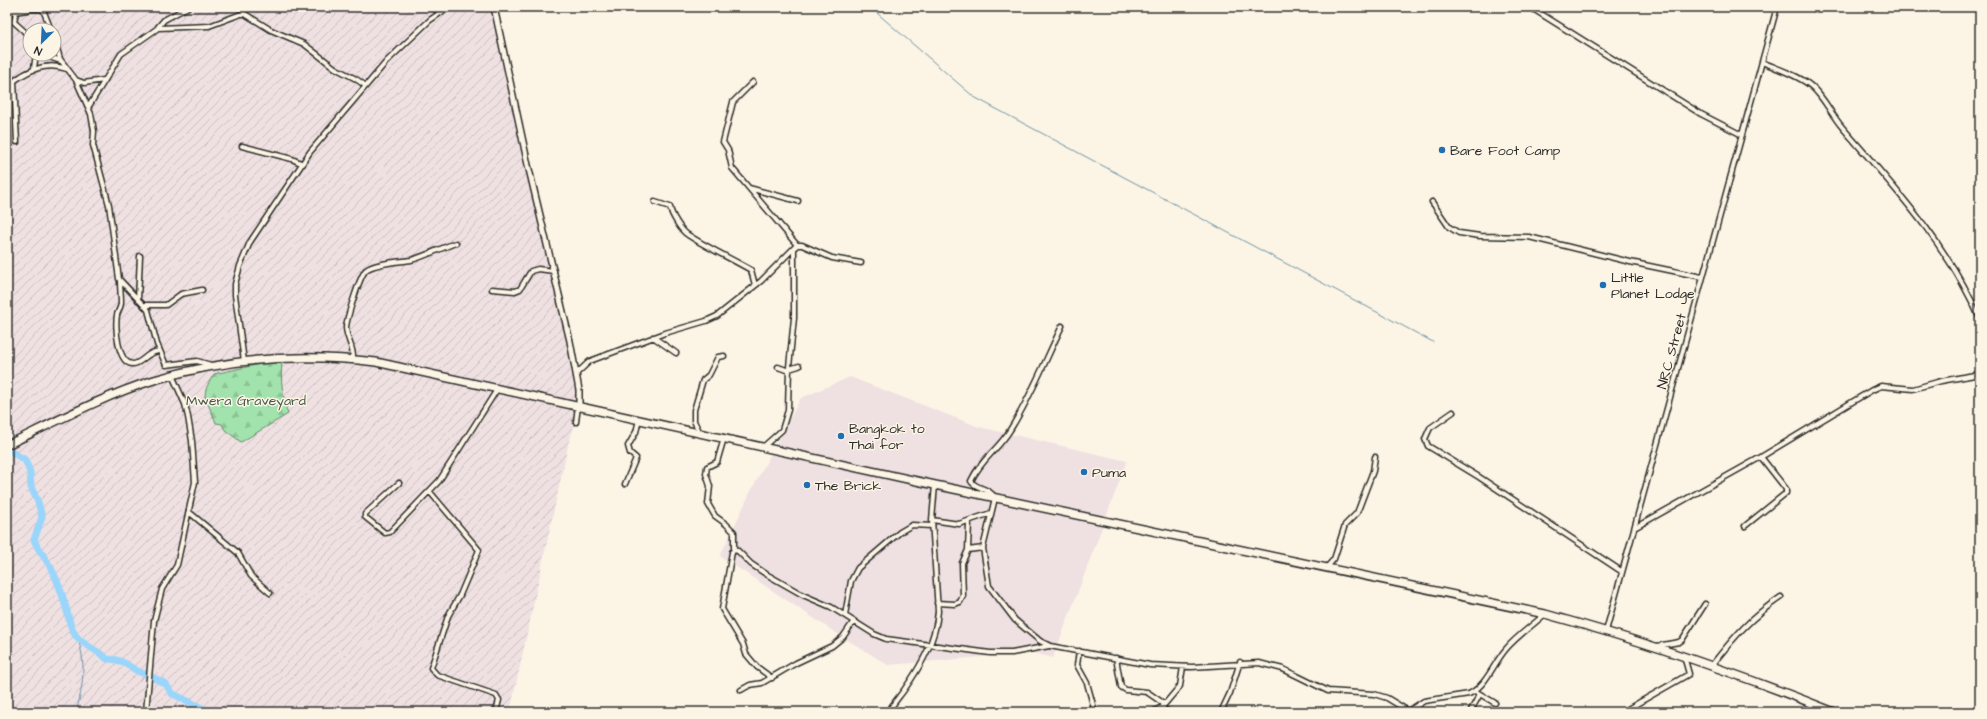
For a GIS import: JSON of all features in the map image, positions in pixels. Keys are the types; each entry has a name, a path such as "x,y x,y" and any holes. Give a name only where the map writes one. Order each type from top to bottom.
{"highway":[{"path":"7,445 109,397 172,375 212,366 244,361 288,357 353,359 397,365 935,485 1545,614 1606,631 1712,665 1834,712"}],"street":[{"path":"88,106 121,54 158,28 164,20 188,7"},
{"path":"241,7 245,14 271,30 304,44 336,68 366,86"},
{"path":"431,7 440,12"},
{"path":"244,361 235,295 240,266 250,242 302,164 387,61 421,28 440,12 449,7"},
{"path":"494,7 528,165 554,271 576,374 579,390 576,422"},
{"path":"1530,7 1701,114 1742,135"},
{"name":"NRC Street","path":"1606,631 1621,571 1636,527 1702,277 1777,7"},
{"path":"7,8 16,12 42,8 48,22"},
{"path":"16,12 14,22 22,29"},
{"path":"158,28 209,26 234,16 245,14"},
{"path":"62,60 76,80 88,106 93,122 93,145 109,205 115,258 120,281 121,301 117,316 117,340 125,360 130,364 135,364 151,352 160,351"},
{"path":"34,68 35,62"},
{"path":"1762,62 1798,78 1810,85 1819,93 1834,117 1889,181 1938,245 1962,284 1980,319"},
{"path":"17,142 14,82 34,68 56,66 68,69"},
{"path":"76,80 84,83 104,80"},
{"path":"752,82 733,102 723,142 728,150 732,168 785,229 795,246 794,318 789,370 788,410 782,430 762,447"},
{"path":"242,146 292,159 302,164"},
{"path":"748,188 798,201"},
{"path":"655,202 670,207 671,212 687,235 722,256 751,270 755,285"},
{"path":"1432,202 1449,227 1456,233 1480,236 1529,237 1630,262 1702,277"},
{"path":"353,359 353,350 347,336 346,325 364,272 372,267 412,260 456,243"},
{"path":"576,374 590,361 653,337 718,316 755,285 795,246 802,246 832,258 861,263"},
{"path":"138,300 140,256"},
{"path":"492,289 515,290 522,287 531,271 538,269 554,271"},
{"path":"120,281 145,306 151,317 155,337 165,363 168,365 197,361 212,366"},
{"path":"145,306 166,305 181,294 202,290"},
{"path":"1062,326 1021,414 1006,437 981,463 972,481 975,485 989,491 995,498 983,548 987,580 992,591 1015,620 1040,641 1050,646 1150,665 1183,666 1259,662 1283,669 1328,691 1374,694 1387,698 1408,712 1424,702 1469,694 1475,691 1506,650 1545,614"},
{"path":"653,337 676,353"},
{"path":"700,433 694,421 694,410 703,380 708,375 718,357 724,356"},
{"path":"778,367 789,370 799,366"},
{"path":"1636,527 1761,457 1865,393 1877,388 1889,386 1913,389 1941,381 1980,374"},
{"path":"146,712 154,621 162,590 177,565 190,512 195,482 192,441 185,404 172,375"},
{"path":"399,484 365,514 365,517 385,533 390,532 430,492 449,468 498,387"},
{"path":"1453,412 1427,431 1425,439 1428,446 1479,477 1621,571"},
{"path":"626,484 636,458 630,453 628,446 636,432 639,420"},
{"path":"724,438 717,462 710,464 706,470 710,486 708,504 715,516 734,532 734,550 722,609 743,644 746,654 757,667 772,678"},
{"path":"1327,567 1334,559 1345,525 1358,513 1373,471 1374,457"},
{"path":"1745,526 1786,493 1786,489 1761,457"},
{"path":"888,712 908,685 930,646 937,618 932,526 935,485"},
{"path":"430,492 479,550 460,595 448,616 431,668 438,674 496,695 499,700 496,712"},
{"path":"190,512 238,553 251,576 270,593"},
{"path":"932,520 959,524 969,522 976,517 991,512"},
{"path":"937,603 955,604 960,602 963,596 962,563 968,550 969,522"},
{"path":"845,615 851,581 858,568 904,529 917,524 932,526"},
{"path":"968,550 983,548"},
{"path":"734,550 738,551 751,564 803,596 831,607 874,634 886,639 971,652 1004,654 1050,646"},
{"path":"1712,665 1730,642 1758,613 1780,597"},
{"path":"1655,647 1682,640 1705,604"},
{"path":"741,690 750,685 762,683 837,643 854,621"},
{"path":"1079,651 1077,665 1087,683 1095,712"},
{"path":"1626,710 1689,674 1684,656"},
{"path":"1116,658 1121,687 1131,691 1147,692 1170,712"},
{"path":"1221,712 1230,693 1240,662"},
{"path":"1153,712 1158,708 1164,707 1180,686 1183,666"},
{"path":"1475,691 1495,703"},
{"path":"1470,712 1480,694"}],"shaded area":[{"path":"7,7 496,7 579,397 573,421 576,422 569,441 510,712 7,712"},
{"path":"850,377 979,427 1127,461 1053,658 1027,651 982,657 888,665 833,631 720,556 752,489 801,398"}],"green space":[{"name":"Mwera Graveyard","path":"265,363 282,363 282,388 288,414 241,442 225,430 222,424 216,423 206,398 206,389 214,374"}],"waterway":[{"path":"870,7 974,97 1433,342"},
{"path":"7,449 25,460 30,472 31,487 38,502 42,517 34,540 52,569 73,632 80,640 107,659 114,659 123,662 135,670 145,674"},
{"path":"76,712 81,694 83,674 82,655 77,637"},
{"path":"152,677 166,684 171,693 210,712"}],"place":[{"name":"Bare Foot Camp","path":"1442,150"},
{"name":"Little Planet Lodge","path":"1603,285"},
{"name":"Bangkok to Thai for","path":"841,436"},
{"name":"Puma","path":"1084,472"},
{"name":"The Brick","path":"807,485"}]}
